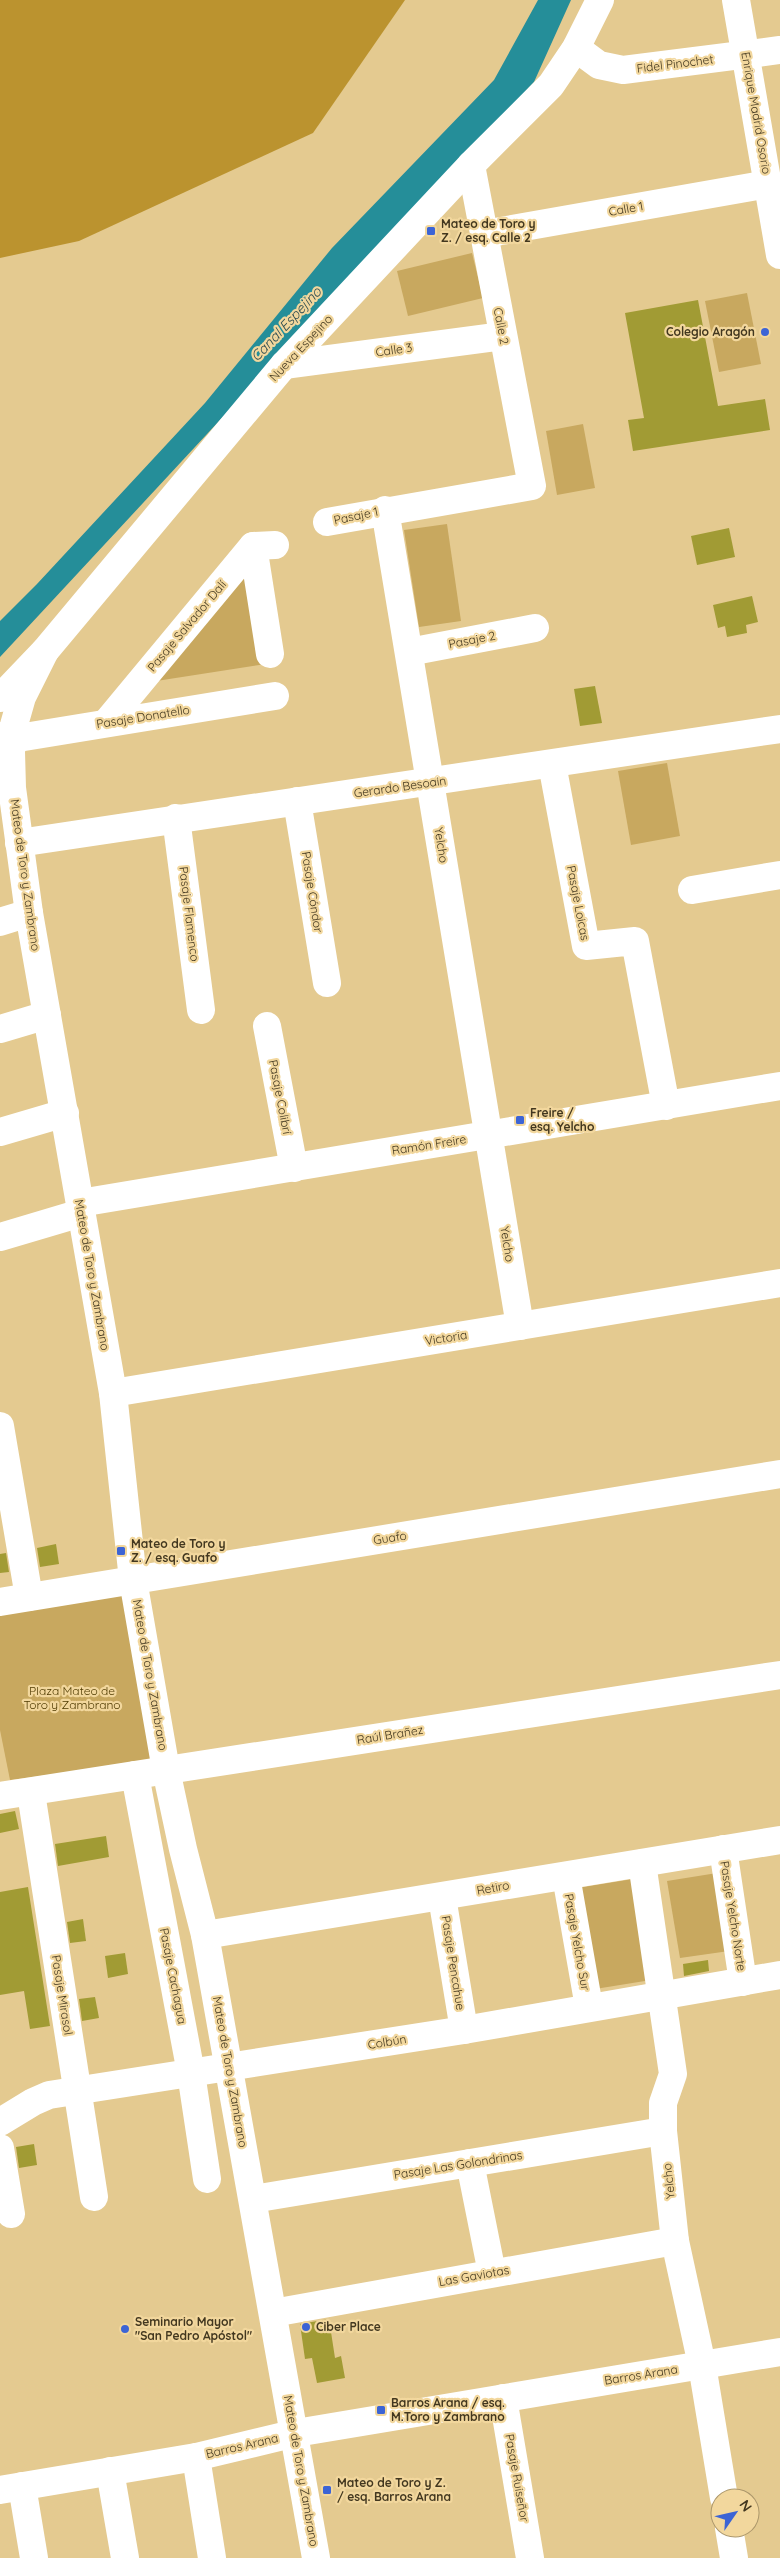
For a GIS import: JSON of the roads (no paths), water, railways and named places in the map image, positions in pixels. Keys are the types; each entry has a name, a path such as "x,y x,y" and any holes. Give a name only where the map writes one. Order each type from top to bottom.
{"street":[{"name":"Nueva Espejino","path":"0,698 45,651 284,365 471,166 551,85 576,48 600,0"},
{"name":"Enrique Madrid Osorio","path":"736,0 780,255"},
{"name":"Fidel Pinochet","path":"576,48 599,65 623,70 780,50"},
{"name":"Calle 2","path":"385,510 532,486 471,166"},
{"name":"Calle 1","path":"484,234 768,184"},
{"name":"Calle 3","path":"284,365 503,336"},
{"name":"Pasaje 1","path":"327,522 385,510"},
{"name":"Yelcho","path":"385,510 490,1135 520,1326"},
{"name":"Pasaje Salvador Dalí","path":"107,722 264,545 270,654"},
{"name":"Pasaje 2","path":"408,652 535,628"},
{"name":"Mateo de Toro y Zambrano","path":"45,651 22,697 6,738 6,777 20,843 29,913 113,1393 133,1580 166,1770 182,1849 205,1935 296,2434 316,2558"},
{"name":"Pasaje Donatello","path":"6,738 275,696"},
{"name":"Gerardo Besoain","path":"20,843 176,818 780,729"},
{"name":"Pasaje Loicas","path":"552,764 586,946 635,941 666,1106"},
{"name":"Pasaje Cóndor","path":"297,801 327,983"},
{"name":"Pasaje Flamenco","path":"176,818 201,1010"},
{"path":"692,890 780,875"},
{"path":"0,922 29,913"},
{"path":"0,1029 47,1016"},
{"name":"Pasaje Colibrí","path":"267,1026 294,1168"},
{"name":"Ramón Freire","path":"0,1237 80,1208 294,1168 779,1086"},
{"path":"0,1132 65,1113"},
{"name":"Victoria","path":"113,1393 780,1283"},
{"path":"0,1426 29,1597"},
{"name":"Guafo","path":"0,1602 780,1474"},
{"name":"Raúl Brañez","path":"0,1796 30,1793 780,1674"},
{"name":"Pasaje Cachagua","path":"135,1775 191,2073 207,2179"},
{"name":"Pasaje Mirasol","path":"30,1793 94,2198"},
{"name":"Retiro","path":"205,1935 780,1840"},
{"name":"Pasaje Yelcho Norte","path":"723,1849 743,1982"},
{"name":"Yelcho","path":"642,1863 673,2074 663,2103 663,2131 675,2241 702,2365 722,2488"},
{"name":"Pasaje Yelcho Sur","path":"566,1876 588,2008"},
{"name":"Pasaje Pencahue","path":"442,1897 464,2030"},
{"name":"Colbún","path":"0,2122 41,2098 77,2091 464,2030 780,1975"},
{"name":"Pasaje Las Golondrinas","path":"253,2199 663,2131"},
{"path":"0,2148 10,2214"},
{"path":"470,2164 492,2273"},
{"name":"Las Gaviotas","path":"273,2313 675,2241"},
{"name":"Barros Arana","path":"11,2488 196,2457 296,2434 780,2352"},
{"name":"Pasaje Ruiseñor","path":"503,2398 530,2558"},
{"path":"196,2457 212,2558"},
{"path":"110,2471 125,2558"},
{"path":"11,2488 34,2558"},
{"path":"731,2538 734,2558"}],"water":[{"name":"Canal Espejino","path":"538,0 571,0 534,82 0,657 0,621 37,584 205,403 332,248 494,80"}],"place":[{"name":"Mateo de Toro y Z. / esq. Calle 2","path":"431,231"},
{"name":"Colegio Aragón","path":"765,332"},
{"name":"Freire / esq. Yelcho","path":"520,1120"},
{"name":"Mateo de Toro y Z. / esq. Guafo","path":"121,1551"},
{"name":"Ciber Place","path":"306,2327"},
{"name":"Seminario Mayor \"San Pedro Apóstol\"","path":"125,2329"},
{"name":"Barros Arana / esq. M.Toro y Zambrano","path":"381,2410"},
{"name":"Mateo de Toro y Z. / esq. Barros Arana","path":"327,2490"}],"park label":[{"name":"Plaza Mateo de Toro y Zambrano","path":"72,1698"}]}
